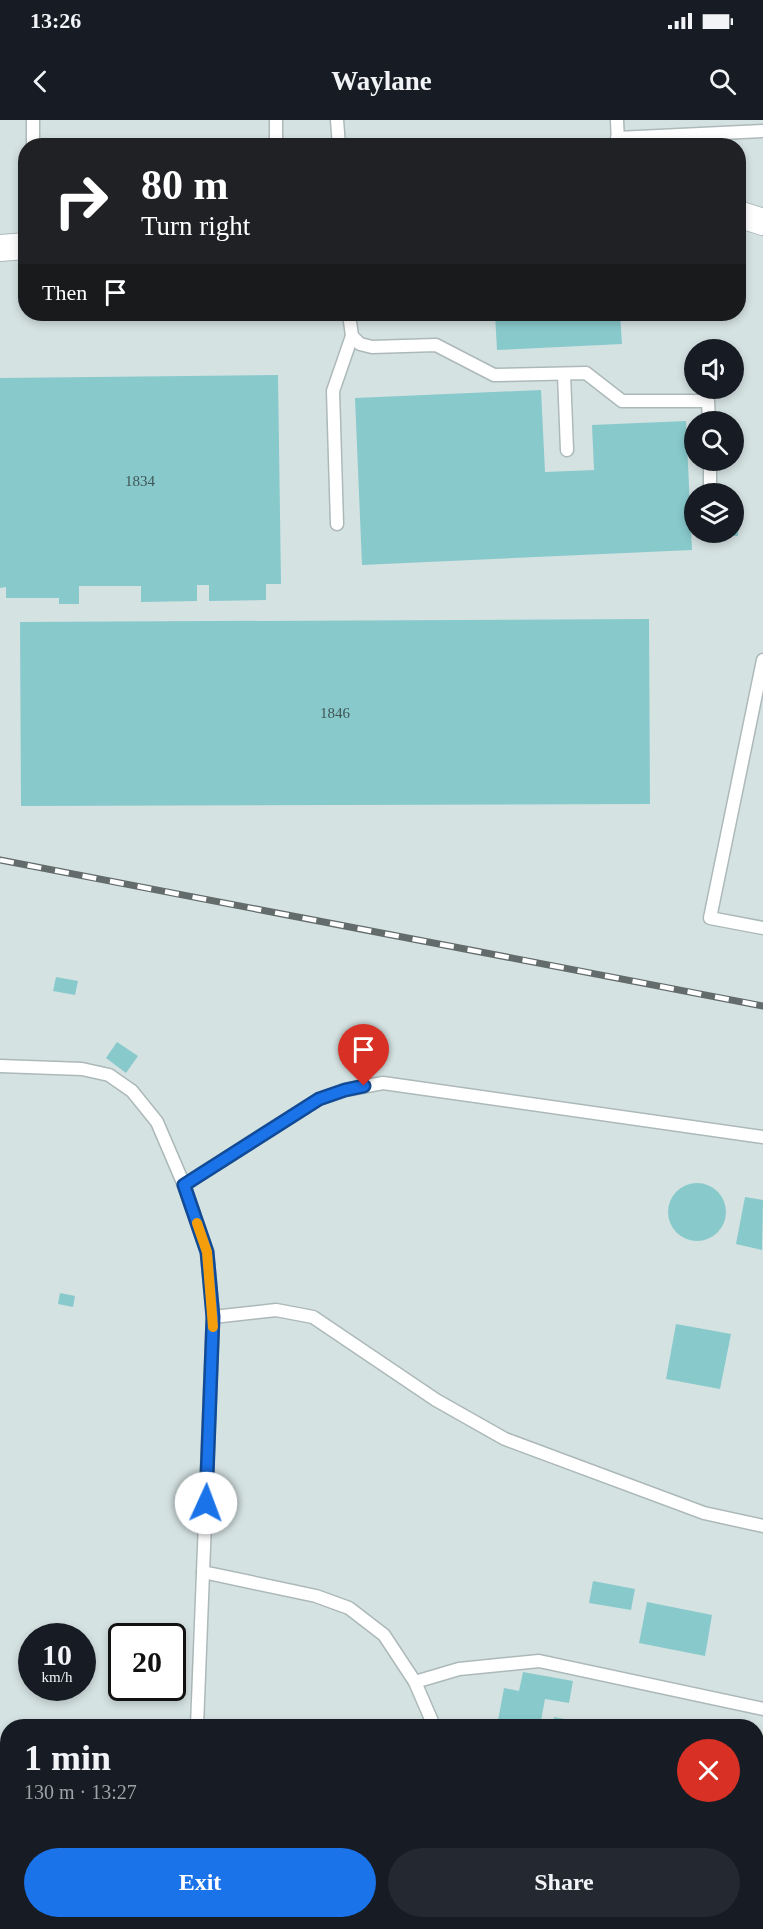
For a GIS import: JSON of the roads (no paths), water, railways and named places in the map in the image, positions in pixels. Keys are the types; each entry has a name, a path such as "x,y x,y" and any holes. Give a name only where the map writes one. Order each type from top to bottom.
{"street":[{"path":"746,217 763,222"},
{"path":"0,248 18,247"}],"lane":[{"path":"33,120 33,138"},
{"path":"276,120 276,138"},
{"path":"337,120 338,138"},
{"path":"617,120 618,138"},
{"path":"671,138 763,131"},
{"path":"337,524 333,391 352,336 350,321"},
{"path":"352,336 360,344 372,347 436,345 494,375 586,373 622,401 708,401 708,411"},
{"path":"564,374 567,450"},
{"path":"763,660 710,918 763,928"},
{"path":"0,1066 82,1069 109,1075 132,1091 157,1122 184,1185 207,1252 213,1317 197,1719"},
{"path":"184,1185 319,1099 345,1090 383,1083 763,1137"},
{"path":"213,1317 276,1310 313,1317 436,1400 505,1439 704,1513 763,1526"},
{"path":"203,1572 316,1596 349,1608 384,1635 415,1682 431,1719"},
{"path":"415,1682 459,1669 539,1661 763,1710"}],"railway":[{"path":"0,860 763,1006"}]}
